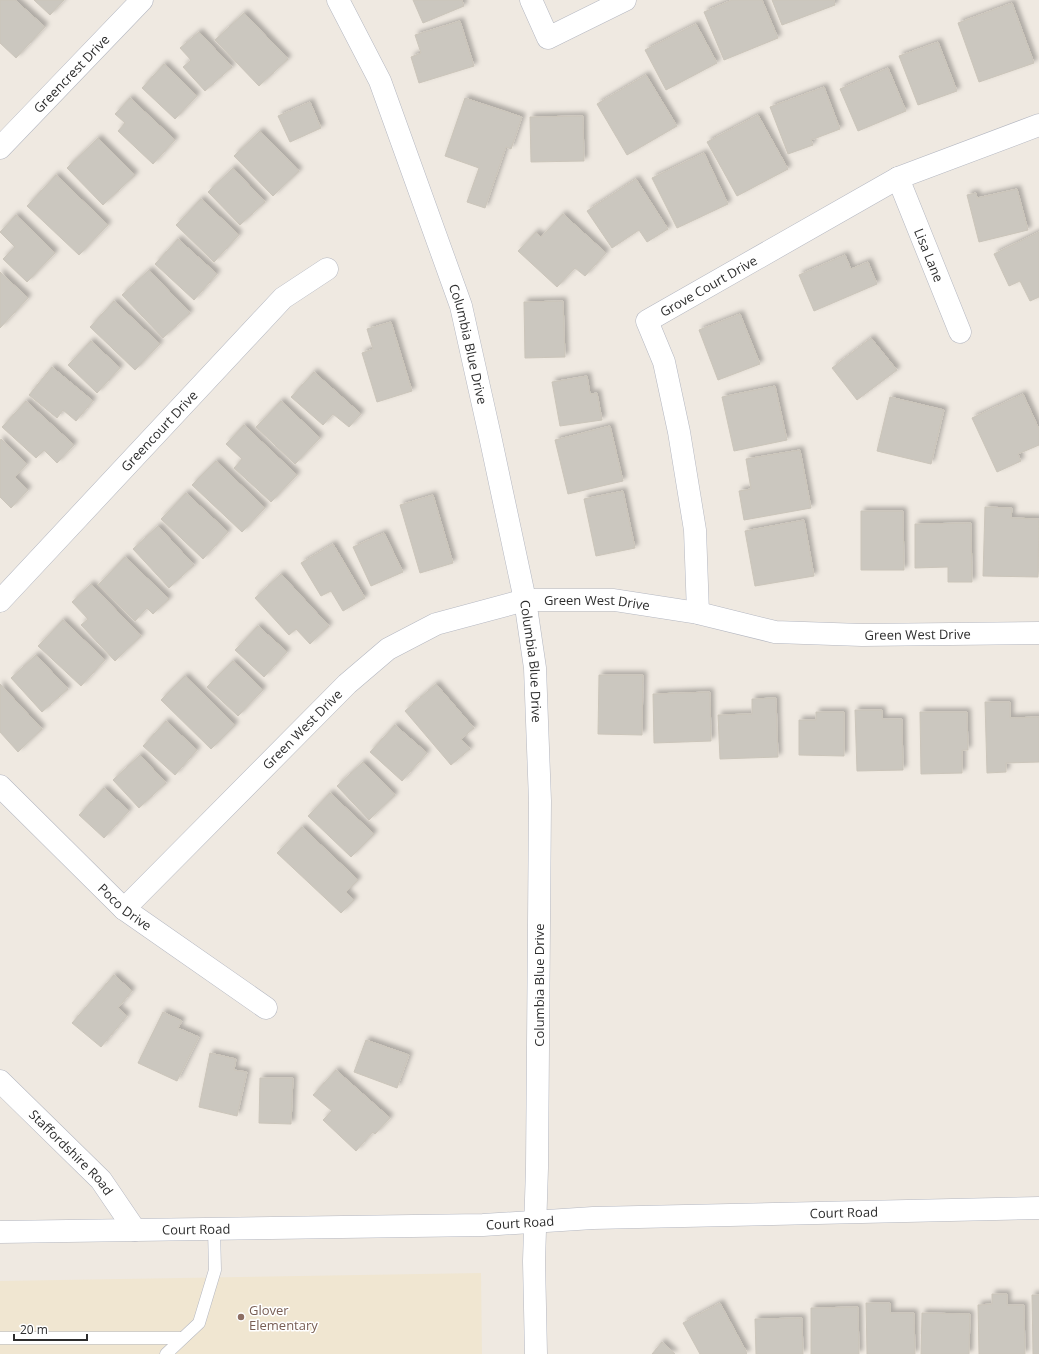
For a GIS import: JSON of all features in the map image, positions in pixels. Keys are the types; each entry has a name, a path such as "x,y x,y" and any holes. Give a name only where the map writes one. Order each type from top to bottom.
{"street":[{"name":"Greencrest Drive","path":"0,148 142,0"},
{"name":"Columbia Blue Drive","path":"338,0 380,82 461,306 525,600 535,668 540,801 537,1160 534,1261 536,1354"},
{"path":"531,0 548,38 625,0"},
{"name":"Grove Court Drive","path":"698,613 696,530 679,432 664,362 647,321 898,178 1039,125"},
{"name":"Lisa Lane","path":"898,178 960,332"},
{"name":"Greencourt Drive","path":"0,601 283,298 327,269"},
{"name":"Green West Drive","path":"124,909 347,684 388,649 436,624 525,600 614,600 698,613 775,632 862,635 1039,633"},
{"name":"Poco Drive","path":"0,786 124,909 266,1008"},
{"name":"Staffordshire Road","path":"0,1081 101,1180 135,1230"},
{"name":"Court Road","path":"0,1232 483,1225 593,1218 1039,1208"}],"lane":[{"path":"166,1354 199,1323 215,1270 214,1229"},
{"path":"0,1338 182,1338"}],"shaded area":[{"name":"Glover Elementary","path":"481,1273 482,1354 0,1354 0,1281"}],"building":[{"path":"0,0 15,0 45,27 16,58 0,43"},
{"path":"34,0 64,0 50,15"},
{"path":"413,0 462,0 464,6 423,23"},
{"path":"732,0 762,0 778,38 724,60 704,12"},
{"path":"772,0 834,0 835,5 782,25"},
{"path":"1012,3 1034,63 979,82 958,23"},
{"path":"244,13 288,59 259,86 215,40"},
{"path":"460,21 474,66 419,83 411,57 421,53 415,35"},
{"path":"696,24 717,63 666,90 645,50"},
{"path":"199,32 232,67 205,91 183,67 191,60 180,48"},
{"path":"938,42 957,91 918,105 899,56"},
{"path":"164,64 197,96 175,119 142,88"},
{"path":"888,68 906,111 858,131 840,89"},
{"path":"646,75 677,126 627,155 597,104"},
{"path":"824,87 840,129 811,140 813,145 788,154 770,107"},
{"path":"130,98 175,140 153,164 118,131 125,123 115,114"},
{"path":"465,98 522,117 511,149 506,147 485,208 467,202 479,168 445,156"},
{"path":"310,102 321,128 290,142 278,116"},
{"path":"758,115 788,169 737,196 707,142"},
{"path":"583,116 584,161 531,162 530,117"},
{"path":"260,131 299,171 273,196 234,156"},
{"path":"98,138 135,175 103,205 67,168"},
{"path":"704,153 728,204 677,228 652,178"},
{"path":"233,168 265,202 240,225 208,192"},
{"path":"56,175 108,225 79,255 27,206"},
{"path":"636,179 668,229 647,242 639,230 612,248 587,211"},
{"path":"1017,189 1028,230 979,242 967,195 976,193 977,198"},
{"path":"201,199 239,235 214,262 176,225"},
{"path":"563,214 606,253 585,276 575,268 557,287 518,251 536,232 541,237"},
{"path":"16,215 55,253 27,282 3,259 15,247 0,232"},
{"path":"1039,232 1039,297 1030,301 1020,281 1009,286 994,254"},
{"path":"178,239 217,274 194,300 155,264"},
{"path":"845,255 851,269 868,262 877,284 814,311 799,275"},
{"path":"149,270 190,313 163,338 122,295"},
{"path":"0,272 28,298 0,328"},
{"path":"114,301 160,344 135,370 90,327"},
{"path":"563,301 565,357 525,358 524,302"},
{"path":"740,314 760,364 718,380 699,330"},
{"path":"391,322 412,391 377,402 362,353 373,349 367,329"},
{"path":"871,338 897,370 857,400 832,368"},
{"path":"91,341 120,368 97,393 68,365"},
{"path":"52,367 93,401 76,421 63,410 57,418 29,395"},
{"path":"314,372 361,414 349,427 333,414 323,425 291,397"},
{"path":"587,376 590,394 597,393 602,420 560,426 552,382"},
{"path":"775,386 787,440 734,451 722,397"},
{"path":"1023,394 1039,429 1039,445 1018,454 1021,461 997,472 972,418"},
{"path":"890,397 944,410 931,464 877,451"},
{"path":"26,401 74,445 57,463 44,450 36,458 2,427"},
{"path":"281,401 320,438 295,464 256,427"},
{"path":"244,425 297,475 271,502 234,468 242,459 226,444"},
{"path":"610,426 623,481 568,494 555,440"},
{"path":"1,439 27,464 15,477 28,490 11,508 0,497"},
{"path":"800,450 811,508 744,520 739,491 751,489 746,459"},
{"path":"216,461 265,508 242,532 192,485"},
{"path":"623,491 635,548 596,556 584,499"},
{"path":"186,493 228,532 203,559 161,519"},
{"path":"433,495 453,563 420,573 400,505"},
{"path":"985,507 1012,508 1011,518 1039,519 1038,577 983,576"},
{"path":"861,511 903,511 904,570 861,570"},
{"path":"804,520 814,576 755,586 745,531"},
{"path":"971,523 972,582 948,582 948,567 915,568 915,524"},
{"path":"158,526 194,565 169,588 133,549"},
{"path":"384,533 403,572 371,586 353,547"},
{"path":"333,544 365,598 343,611 331,591 321,596 301,563"},
{"path":"125,557 169,599 153,614 147,608 135,621 98,585"},
{"path":"281,574 329,626 310,644 296,629 289,635 255,598"},
{"path":"91,584 141,636 115,661 81,625 88,619 72,602"},
{"path":"63,620 105,660 81,686 38,646"},
{"path":"258,626 287,652 264,677 235,650"},
{"path":"36,655 68,689 42,712 11,678"},
{"path":"233,661 263,690 238,716 207,687"},
{"path":"599,675 643,675 642,735 598,734"},
{"path":"185,676 235,725 211,749 161,700"},
{"path":"0,684 42,729 18,752 0,732"},
{"path":"436,684 474,728 461,739 470,749 451,765 405,711"},
{"path":"710,692 711,741 654,743 653,694"},
{"path":"776,698 778,757 720,759 718,715 752,714 752,699"},
{"path":"985,702 1010,702 1010,718 1039,717 1039,762 1006,763 1006,772 987,773"},
{"path":"855,710 882,710 882,719 902,719 903,770 857,771"},
{"path":"816,712 844,712 844,756 799,755 799,720 816,720"},
{"path":"920,712 967,712 968,750 962,750 962,773 921,774"},
{"path":"166,721 197,750 175,775 143,746"},
{"path":"395,725 427,753 402,781 370,752"},
{"path":"140,755 166,783 139,808 113,780"},
{"path":"363,762 395,795 369,820 337,786"},
{"path":"104,788 129,811 104,838 79,815"},
{"path":"330,793 374,834 351,857 308,816"},
{"path":"302,827 358,880 346,892 354,900 341,913 277,853"},
{"path":"114,975 132,991 118,1008 127,1016 101,1047 72,1023"},
{"path":"163,1012 182,1021 178,1028 199,1037 177,1081 138,1063"},
{"path":"366,1040 409,1055 397,1088 354,1072"},
{"path":"210,1053 236,1059 234,1070 247,1072 237,1116 199,1107"},
{"path":"336,1070 390,1118 375,1134 373,1132 356,1151 323,1120 332,1111 313,1095"},
{"path":"260,1078 293,1078 291,1124 259,1123"},
{"path":"992,1294 1007,1294 1007,1305 1024,1305 1025,1354 979,1354 978,1305 992,1304"},
{"path":"1032,1295 1039,1295 1039,1354 1033,1354"},
{"path":"720,1303 747,1353 746,1354 700,1354 683,1323"},
{"path":"866,1303 890,1303 890,1313 914,1313 915,1354 867,1354"},
{"path":"858,1307 859,1354 811,1354 811,1308"},
{"path":"922,1313 970,1314 969,1354 921,1354"},
{"path":"802,1318 803,1354 756,1354 755,1319"},
{"path":"662,1342 675,1354 652,1354"}],"place":[{"name":"Glover Elementary","path":"241,1317"}]}
